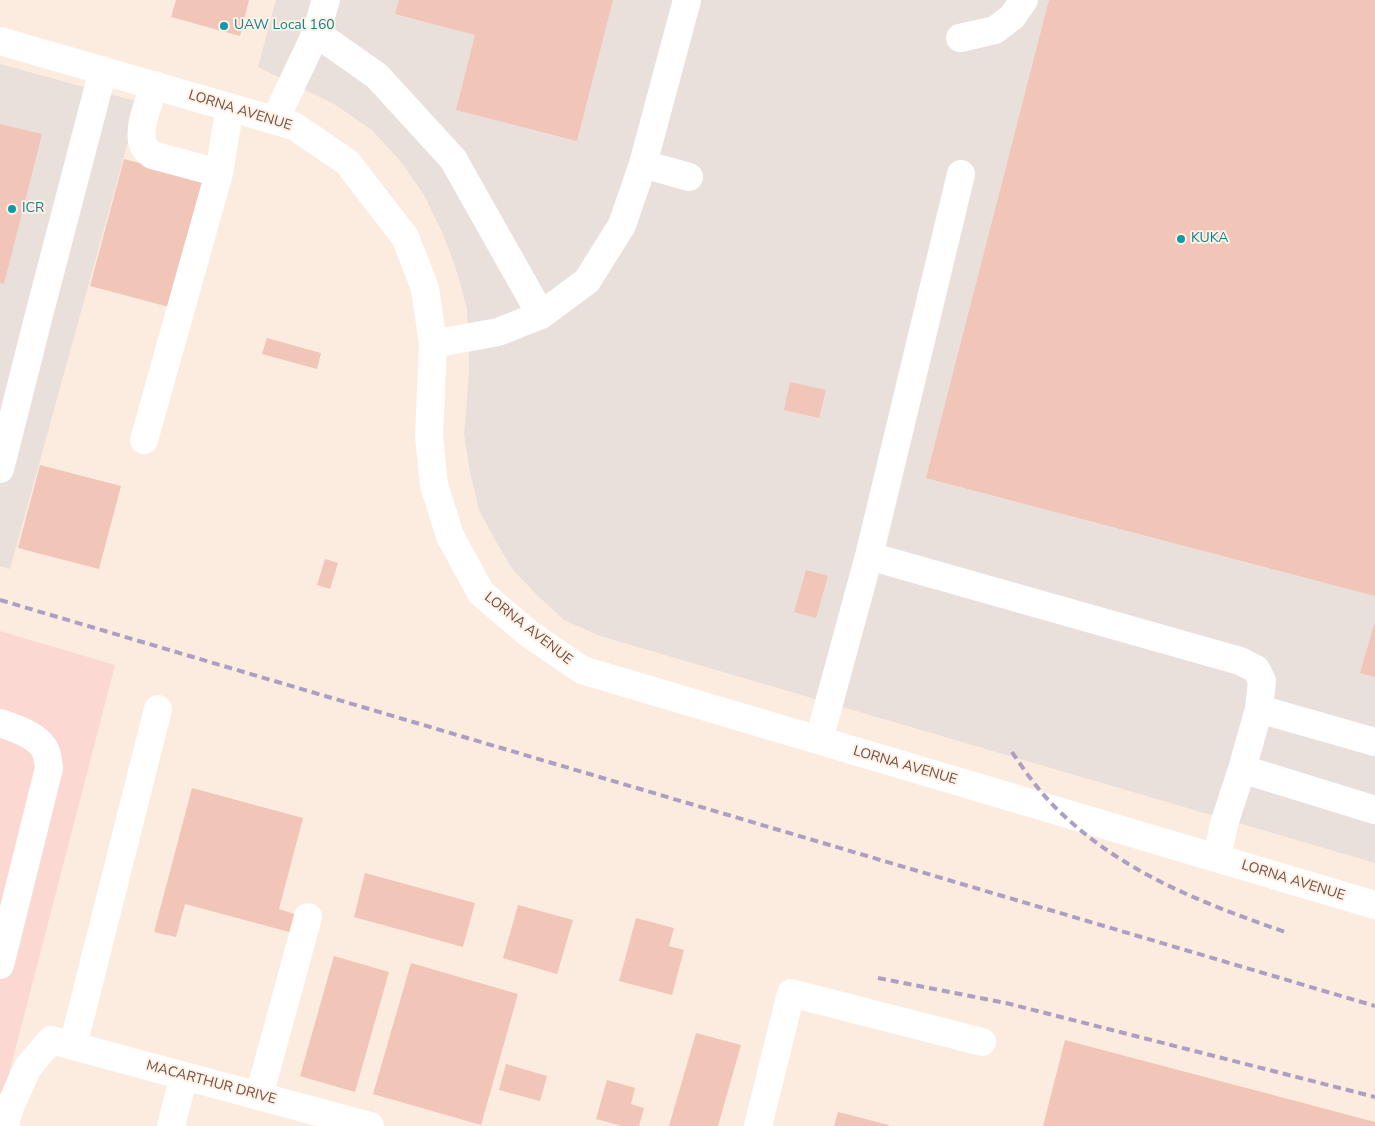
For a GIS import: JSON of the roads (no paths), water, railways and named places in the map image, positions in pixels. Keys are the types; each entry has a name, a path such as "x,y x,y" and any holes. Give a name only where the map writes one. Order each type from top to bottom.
{"street":[{"path":"275,120 316,33 326,0"},
{"path":"433,344 498,332 541,315 587,281 622,224 643,164 687,0"},
{"path":"960,38 995,30 1012,17 1024,0"},
{"path":"316,33 377,76 453,159 541,315"},
{"name":"LORNA AVENUE","path":"0,41 294,126 347,162 405,237 425,288 433,344 429,436 434,485 450,536 481,593 528,632 582,670 1375,905"},
{"path":"0,469 103,70"},
{"path":"155,85 143,121 141,139 144,149 152,155 219,173"},
{"path":"144,440 219,173 230,107"},
{"path":"643,164 689,177"},
{"path":"819,740 869,556 961,174"},
{"path":"869,556 1240,661 1256,669 1262,681 1259,709 1224,824 1217,858"},
{"path":"5,1126 10,1107 28,1067 62,1043 158,709"},
{"path":"1259,709 1375,742"},
{"path":"0,723 19,729 34,738 46,751 49,768 0,965"},
{"path":"1242,769 1375,810"},
{"path":"259,1096 308,917"},
{"path":"758,1126 792,993 982,1042"},
{"name":"MACARTHUR DRIVE","path":"62,1043 370,1126"},
{"path":"171,1126 184,1076"}],"railway":[{"path":"0,600 1375,1006"},
{"path":"1012,752 1052,804 1084,833 1110,852 1165,884 1224,910 1285,932"},
{"path":"878,978 1006,1003 1375,1097"}],"place":[{"name":"UAW Local 160","path":"224,26"},
{"name":"ICR","path":"12,209"},
{"name":"KUKA","path":"1181,239"}]}
